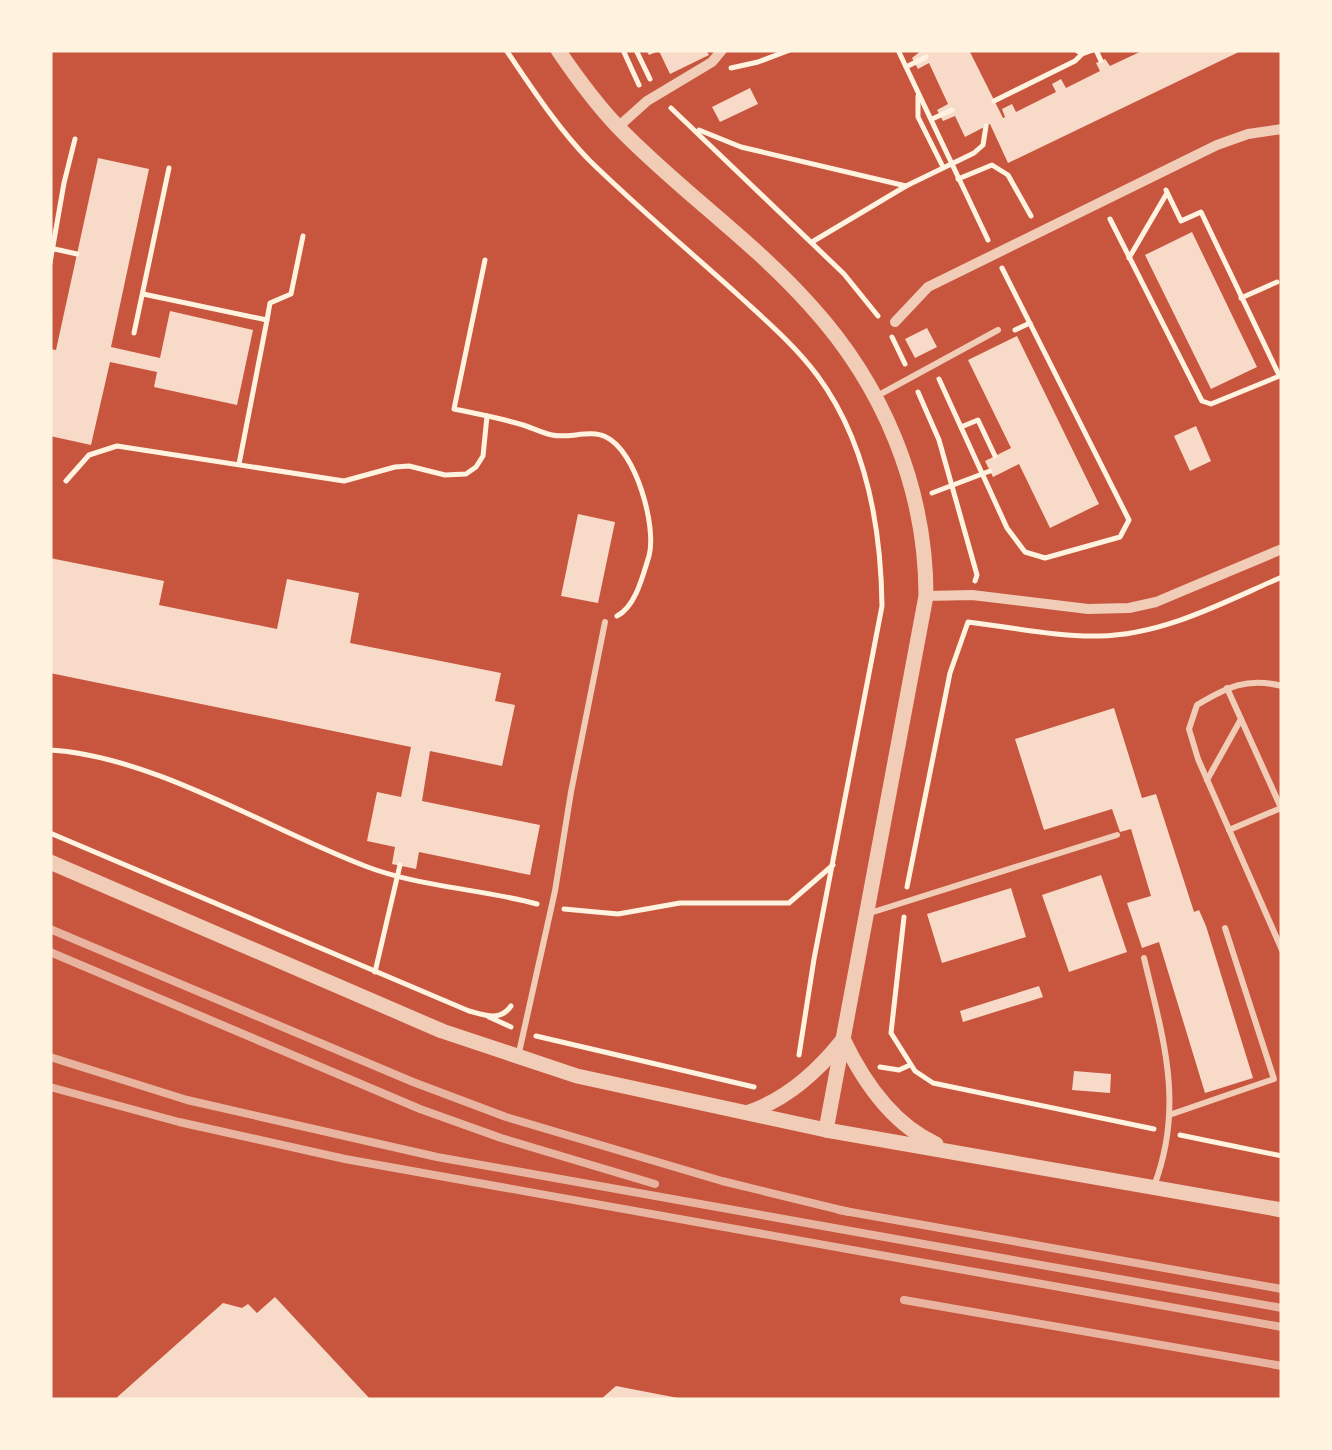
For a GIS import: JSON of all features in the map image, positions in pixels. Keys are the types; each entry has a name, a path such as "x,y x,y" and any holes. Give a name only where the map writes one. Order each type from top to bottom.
{"street":[{"path":"558,50 585,90 618,126 809,304 836,336 876,397 896,437 914,498 926,564 926,596 826,1130"},
{"path":"618,126 647,100 712,62 722,50"},
{"path":"895,322 928,287 1234,138 1282,129"},
{"path":"926,596 972,595 1088,609 1129,608 1186,590 1282,549"},
{"path":"50,862 442,1031 517,1059 642,1093 826,1130 1282,1210"},
{"path":"745,1113 774,1104 798,1086 843,1039"},
{"path":"843,1039 870,1086 894,1115 924,1138 954,1152"}],"lane":[{"path":"876,397 998,330"},
{"path":"517,1059 552,907 605,622"},
{"path":"1282,686 1256,680 1227,688 1197,705 1190,716 1192,743 1282,950"},
{"path":"1227,688 1282,809 1229,830"},
{"path":"1208,780 1242,718"},
{"path":"864,915 1116,835"},
{"path":"1172,1114 1274,1079 1225,928"},
{"path":"1144,958 1167,1056 1172,1114 1164,1160 1154,1186"}],"path":[{"path":"506,50 588,158 778,330 818,376 858,451 882,556 882,606 796,1063"},
{"path":"622,50 647,100"},
{"path":"696,72 758,62 790,50"},
{"path":"898,50 947,154"},
{"path":"1005,107 998,99 1052,72 1079,52 1095,50 1101,61"},
{"path":"647,51 637,53 651,82"},
{"path":"906,68 926,57"},
{"path":"1052,72 1056,81"},
{"path":"918,92 918,116 943,167"},
{"path":"931,120 952,110"},
{"path":"812,242 906,186 980,149 986,126"},
{"path":"694,129 741,146 906,186"},
{"path":"50,263 64,182 76,140"},
{"path":"958,180 992,165 1002,169 1040,232"},
{"path":"134,333 168,168"},
{"path":"1110,219 1202,401 1211,404 1280,375 1201,212 1181,222 1158,174"},
{"path":"1129,258 1167,194"},
{"path":"238,464 270,303 290,294 302,236"},
{"path":"52,249 77,254"},
{"path":"486,260 454,409 555,436 605,436 624,453 640,486 653,541 642,581 625,612 605,622"},
{"path":"1241,298 1277,282"},
{"path":"144,294 268,320"},
{"path":"936,373 986,472 1007,528 1024,552 1045,558 1120,537 1129,520 1030,323 1007,334"},
{"path":"66,481 90,455 117,446 344,481 409,466 445,475 466,474 483,456 487,416"},
{"path":"961,427 978,420 996,456"},
{"path":"914,498 952,488 986,472"},
{"path":"1282,577 1187,618 1149,629 1099,636 968,622 950,673 906,903 891,1032 915,1071 933,1082 1282,1156"},
{"path":"50,750 76,752 127,765 368,868 537,904 534,918"},
{"path":"50,833 523,1032 756,1088 768,1085"},
{"path":"552,907 618,914 680,904 789,903 834,864"},
{"path":"375,972 400,866"},
{"path":"489,1017 509,1010 516,994"}],"building":[{"path":"646,50 706,50 709,55 670,74 659,51 649,55"},
{"path":"922,50 969,50 1003,118 1002,109 1012,104 1016,112 1056,92 1052,84 1061,79 1066,88 1100,71 1096,63 1105,59 1110,66 1144,50 1243,50 1008,163 990,124 965,137 955,116 943,121 937,110 948,104 929,63 918,69 912,58"},
{"path":"750,88 758,104 720,122 712,107"},
{"path":"98,158 149,169 111,347 160,358 170,311 253,330 237,405 154,387 157,372 110,362 91,445 50,436 50,349 56,350"},
{"path":"1192,232 1257,367 1211,389 1145,255"},
{"path":"927,328 937,347 915,358 905,339"},
{"path":"1017,336 1099,504 1050,528 1019,464 993,477 985,461 1011,448 968,360"},
{"path":"1196,426 1211,461 1190,471 1174,436"},
{"path":"578,514 615,522 598,603 561,596"},
{"path":"50,558 164,581 159,605 277,629 287,579 359,593 350,643 501,673 495,701 515,705 502,766 430,751 422,801 540,825 530,875 419,852 416,869 392,864 395,847 367,841 377,792 401,797 411,747 50,673"},
{"path":"1114,708 1142,798 1156,794 1194,912 1199,910 1206,926 1253,1078 1205,1093 1159,942 1142,948 1127,903 1151,896 1131,829 1120,832 1112,809 1044,830 1015,739"},
{"path":"1101,875 1127,952 1069,972 1042,895"},
{"path":"1011,888 1026,937 942,963 927,914"},
{"path":"1039,986 1043,997 963,1022 960,1011"},
{"path":"1074,1071 1111,1074 1110,1093 1072,1090"},
{"path":"275,1297 371,1400 114,1400 223,1303 242,1308 248,1304 257,1313"},
{"path":"616,1386 678,1398 678,1400 600,1400"}],"railway":[{"path":"50,929 413,1082 506,1117 722,1181 849,1212"},
{"path":"50,952 420,1109 655,1184"},
{"path":"50,1057 187,1100 437,1157 1282,1308"},
{"path":"50,1087 179,1122 345,1159 1282,1327"},
{"path":"839,1210 1282,1289"},
{"path":"904,1300 1282,1366"}]}
